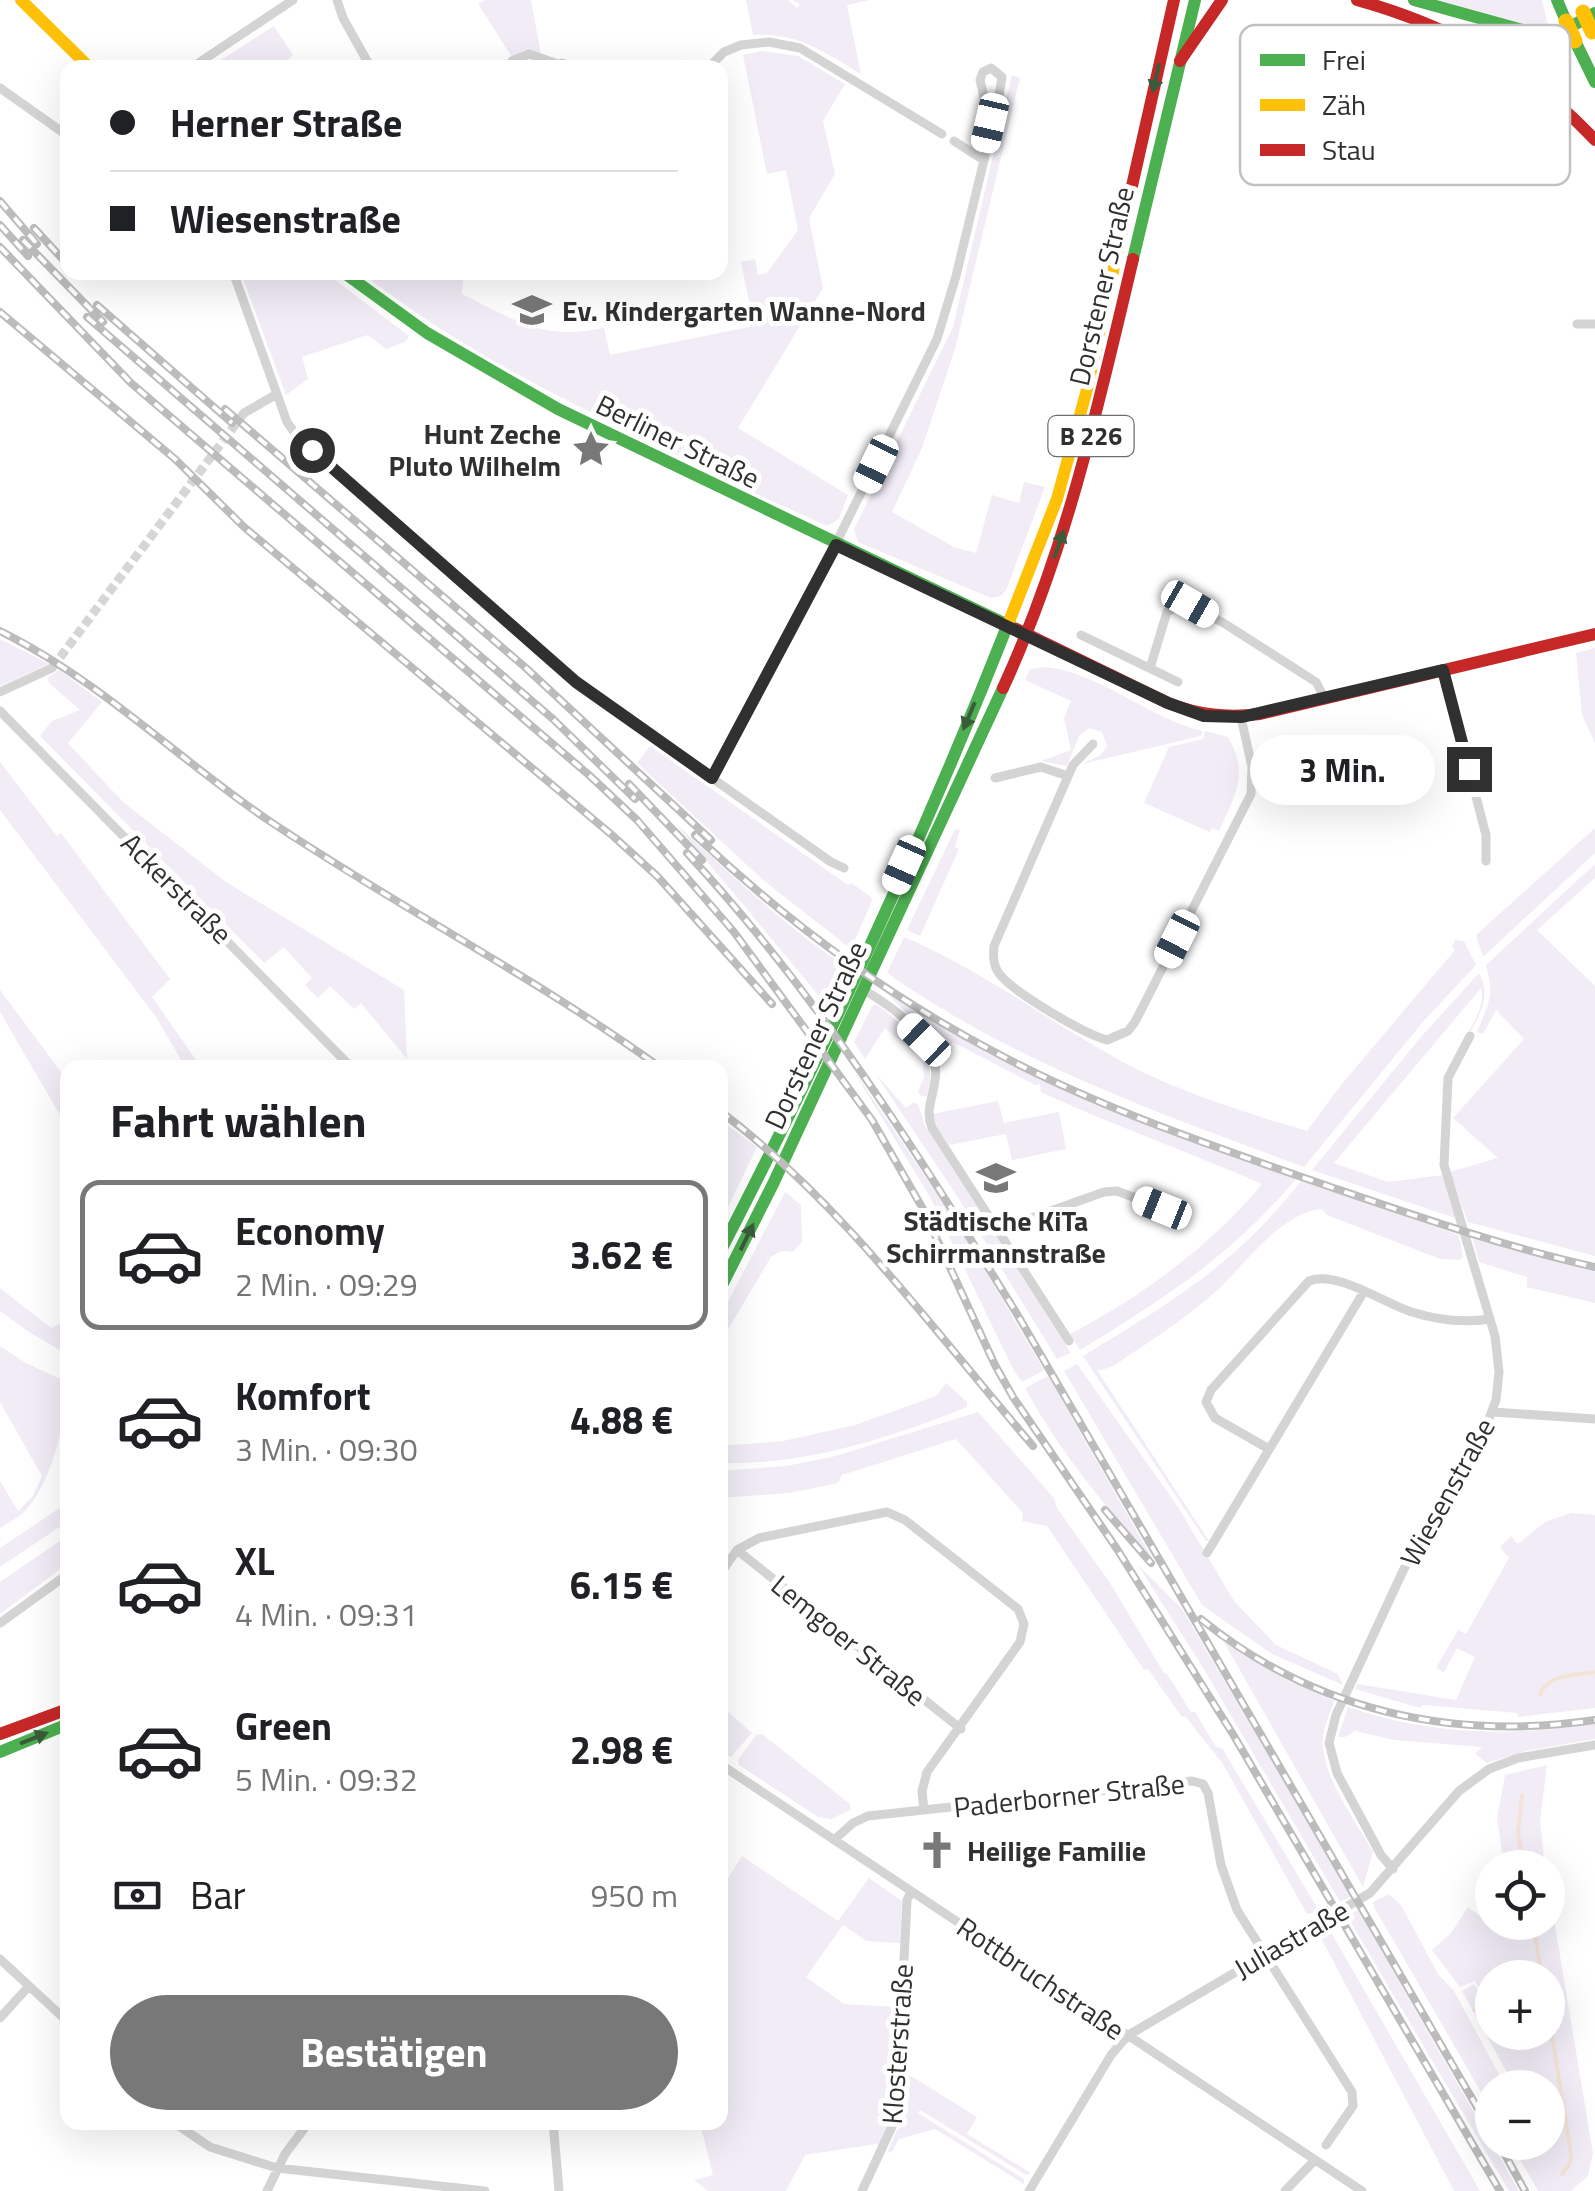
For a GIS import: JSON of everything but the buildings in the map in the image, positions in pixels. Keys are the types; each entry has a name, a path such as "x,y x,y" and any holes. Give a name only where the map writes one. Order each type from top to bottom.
{"main road":[{"path":"20,0 82,60"},
{"name":"Dorstener Straße","path":"728,1237 880,918 1007,626 1057,499 1174,0"},
{"name":"Dorstener Straße","path":"728,1272 864,990 1027,636 1077,492 1195,0"},
{"path":"1180,61 1196,42 1208,14 1222,0"},
{"path":"1357,0 1401,10 1432,25"},
{"path":"1414,0 1505,25"},
{"path":"1557,0 1568,25"},
{"path":"1585,8 1594,35"},
{"path":"1570,30 1595,82"},
{"path":"1570,116 1595,140"},
{"name":"Berliner Straße","path":"355,280 466,360 545,404 1027,636 1204,716 1242,717 1595,634"},
{"path":"0,1734 60,1712"},
{"path":"0,1752 60,1727"}],"street":[{"path":"203,60 293,0"},
{"path":"336,0 367,60"},
{"path":"716,60 741,45 768,42 800,48 942,134"},
{"path":"514,60 528,54 541,60"},
{"path":"712,778 836,545 942,324 1002,82 998,71 992,68 982,72 980,80 990,123"},
{"path":"0,88 60,130"},
{"path":"954,142 982,159"},
{"path":"235,280 288,422 304,442 576,682 844,868"},
{"path":"1578,324 1595,324"},
{"path":"244,413 277,394"},
{"path":"1150,668 1166,612 1184,603 1222,622 1316,682 1325,698"},
{"path":"1081,635 1178,682"},
{"path":"0,692 52,668"},
{"path":"1443,670 1486,835 1486,861"},
{"name":"Ackerstraße","path":"0,711 344,1060"},
{"path":"1094,744 1073,765 1068,776 994,946 994,964 1002,978 1066,1020 1095,1036 1118,1038 1135,1022 1251,794 1252,766 1242,717"},
{"path":"995,778 1040,767 1068,776"},
{"path":"864,990 888,1004 929,1046 936,1071 928,1112 930,1123 1069,1341"},
{"name":"Wiesenstraße","path":"1394,1870 1337,1773 1331,1758 1331,1732 1353,1675 1423,1530 1493,1412 1499,1372 1490,1318 1444,1166 1448,1078 1470,1036"},
{"path":"1000,1229 1104,1192 1127,1194 1162,1208"},
{"path":"1269,1450 1210,1414 1206,1402 1211,1390 1310,1281 1330,1277 1414,1313 1441,1319 1464,1322 1490,1318"},
{"path":"1206,1553 1363,1293"},
{"path":"1493,1412 1595,1418"},
{"path":"728,1563 737,1550 759,1538 887,1512 905,1520 1014,1605 1024,1624 1020,1642 922,1781 924,1810"},
{"name":"Lemgoer Straße","path":"737,1550 961,1729"},
{"path":"0,1623 60,1580"},
{"name":"Juliastraße","path":"1029,2191 1127,2036 1370,1894 1459,1791 1489,1769 1518,1758 1595,1745"},
{"name":"Rottbruchstraße","path":"728,1769 1362,2191"},
{"name":"Paderborner Straße","path":"834,1840 852,1823 868,1816 1198,1781 1208,1793 1228,1888 1263,1955 1352,2092 1353,2106 1326,2145"},
{"name":"Klosterstraße","path":"862,2191 896,2118 907,1900 911,1892"},
{"path":"0,1959 60,2015"},
{"path":"0,2018 29,1986"},
{"path":"185,2130 210,2147 277,2168 484,2191"},
{"path":"267,2191 303,2130"},
{"path":"554,2130 559,2191"},
{"path":"1284,2191 1315,2160"}],"shaded area":[{"path":"485,0 531,0 541,55 525,50 512,57 478,4"},
{"path":"746,0 788,0 797,8 800,4 792,0 870,0 847,5 861,74 797,40 753,35"},
{"path":"1429,0 1542,0 1548,25 1526,25"},
{"path":"274,26 293,55 288,60 221,60"},
{"path":"762,51 798,56 845,84 823,121 835,174 809,218 823,288 738,428 848,495 839,519 827,526 532,382 445,332 371,280 463,280 462,294 530,326 564,332 604,328 610,355 754,326 741,262 755,259 758,275 767,273 798,230 786,170 767,174 743,55"},
{"path":"1012,75 1020,78 955,349 922,448 892,512 954,547 976,553 992,495 1019,503 1024,482 1045,487 1006,590 991,598 858,542 854,529 953,327"},
{"path":"244,280 335,280 409,336 405,342 386,349 368,335 302,357 308,379 286,395"},
{"path":"0,639 49,664 0,686"},
{"path":"1595,648 1595,743 1582,715 1576,653"},
{"path":"1046,667 1105,686 1202,731 1201,736 1082,764 1101,755 1107,746 1102,732 1089,728 1079,736 1067,766 1041,761 1071,750 1064,718 1071,701 1025,680 1030,669"},
{"path":"59,670 102,702 68,743 123,802 226,882 404,990 407,1059 361,1003 354,1009 330,986 318,998 305,985 312,978 284,947 264,963 40,736 52,721 80,710 49,683 48,677"},
{"path":"1205,731 1228,737 1235,750 1239,774 1235,795 1219,831 1212,828 1210,832 1144,803 1169,747 1203,739"},
{"path":"650,746 848,885 851,883 871,897 851,949 763,880 637,763"},
{"path":"0,762 57,836 61,833 170,979 152,997 196,1060 181,1060 156,1017 0,810"},
{"path":"675,823 778,916 843,965 825,1003"},
{"path":"1595,828 1595,853 1483,957 1476,935"},
{"path":"955,829 960,830 955,847 959,849 920,936 907,930"},
{"path":"1595,864 1595,878 1537,930 1595,986 1595,1256 1468,1222 1449,1172 1498,1158 1453,1118 1524,1039 1496,1010 1483,1034 1477,1032 1490,993 1486,965"},
{"path":"904,937 961,965 1143,1072 1212,1101 1307,1131 1455,950 1455,940 1464,941 1476,965 1422,1023 1304,1167 1088,1083 935,1005 887,973"},
{"path":"1479,973 1483,984 1483,1006 1473,1027 1455,1056 1478,1015 1481,988 1334,1163 1388,1182 1443,1175 1455,1218 1312,1170 1420,1038"},
{"path":"0,990 60,1071 60,1115 0,1012"},
{"path":"887,993 987,1053 1091,1103 1296,1179 1247,1231 1196,1274 1080,1350 1070,1334 1123,1304 1174,1268 1262,1184 1041,1092 1040,1084 1035,1085 953,1042 945,1056 938,1059 927,1035"},
{"path":"876,1004 922,1048 930,1074 927,1096 918,1091 924,1078 923,1060 885,1028 865,1059 854,1042"},
{"path":"850,1065 960,1228 1044,1370 1022,1382 1013,1369 930,1197"},
{"path":"875,1073 906,1108 918,1104 925,1126 1071,1353 1057,1359 957,1196"},
{"path":"998,1101 1004,1123 1059,1112 1066,1149 1012,1160 1006,1134 949,1145 934,1123 932,1114"},
{"path":"728,1126 757,1147 728,1207"},
{"path":"1301,1181 1459,1235 1463,1258 1440,1259 1327,1215 1322,1209 1307,1212 1263,1242 1186,1316 1118,1363 1097,1370 1206,1541 1083,1356 1174,1299 1227,1259"},
{"path":"785,1192 801,1205 802,1242 793,1252 782,1251 771,1257 728,1330 728,1302"},
{"path":"1473,1239 1595,1271 1595,1303 1527,1287 1527,1277 1479,1262"},
{"path":"0,1288 51,1328 60,1324 60,1350 29,1332 0,1311"},
{"path":"0,1346 60,1379 60,1434 50,1467 26,1510 0,1528 0,1481 18,1511 33,1496 42,1476 0,1402"},
{"path":"1077,1364 1178,1507 1234,1601 1276,1645 1338,1674 1343,1685 1272,1654 1202,1605 1064,1371"},
{"path":"1048,1376 1155,1563 1085,1479 1025,1388"},
{"path":"946,1383 967,1402 967,1407 846,1448 783,1460 728,1463 728,1445 783,1441 855,1425 936,1396"},
{"path":"978,1412 1054,1498 1164,1673 1216,1747 1222,1748 1319,1911 1307,1914 1223,1764 1182,1717 1148,1669 1144,1670 1047,1526 1022,1521 1023,1513 956,1439 842,1475 838,1483 790,1493 728,1497 728,1470 786,1466 832,1457"},
{"path":"60,1508 60,1527 0,1567 0,1548"},
{"path":"1571,1513 1595,1515 1595,1708 1518,1717 1517,1713 1423,1705 1420,1708 1355,1689 1357,1684 1456,1700 1475,1657 1457,1648 1444,1672 1436,1668 1458,1630 1466,1634 1509,1558 1500,1547 1511,1536 1518,1544 1545,1522"},
{"path":"60,1541 60,1569 0,1614 0,1582"},
{"path":"1138,1565 1182,1609 1351,1896 1340,1902"},
{"path":"1224,1642 1285,1679 1334,1701 1324,1733 1324,1753 1333,1783 1373,1852 1363,1887"},
{"path":"1348,1707 1407,1723 1470,1731 1533,1731 1595,1723 1595,1739 1526,1751 1487,1763 1475,1754 1482,1747 1394,1740 1355,1731 1338,1737"},
{"path":"728,1712 752,1733 731,1757 728,1756"},
{"path":"762,1734 850,1804 850,1810 831,1819 818,1817 739,1765 738,1760 756,1735"},
{"path":"1547,1765 1540,1821 1543,1850 1502,1850 1497,1818 1505,1775"},
{"path":"742,1856 838,1921 869,1878 902,1901 900,1943 866,1941 843,1925 806,1977 844,2004 896,2007 892,2095 881,2119 891,2129 881,2147 876,2144 805,2155 786,2191 708,2191 694,2180 713,2175 702,2130 728,2130 728,1878"},
{"path":"1389,1894 1401,1905 1438,1974 1454,1991 1475,2030 1475,2050 1486,2050 1497,2070 1475,2070 1475,2082 1373,1902"},
{"path":"1468,1907 1475,1912 1475,1940 1557,1940 1561,1960 1475,1960 1475,1981 1460,1987 1432,1950 1451,1933"},
{"path":"1358,1910 1475,2114 1475,2133 1347,1916"},
{"path":"1329,1929 1480,2191 1454,2191 1321,1938"},
{"path":"1475,1985 1475,2015 1462,1991"},
{"path":"1565,1986 1593,2153 1588,2176 1571,2191 1538,2191 1521,2160 1565,2160 1565,2070 1506,2070 1495,2050 1565,2050"},
{"path":"903,2071 977,2117 967,2134 1031,2173 1026,2175 920,2110 918,2113 1024,2179 1024,2184 935,2129 899,2139 891,2153 888,2151 897,2130 905,2123"},
{"path":"1491,2160 1501,2160 1519,2191 1509,2191"}],"waterway":[{"path":"1540,1695 1555,1679 1595,1672"},
{"path":"1521,1850 1518,1832 1522,1795"},
{"path":"1536,1940 1539,1960"},
{"path":"1554,2050 1571,2154 1562,2174"}],"tunnel":[{"path":"52,668 244,413"}],"railway":[{"path":"0,201 37,244"},
{"path":"0,225 28,256"},
{"path":"34,228 60,256"},
{"path":"23,240 60,278"},
{"path":"0,247 131,383 589,775 637,820 734,932 872,1120 923,1209 1013,1397 1117,1549 1234,1736 1500,2191"},
{"path":"62,280 103,322"},
{"path":"97,305 232,423"},
{"path":"0,312 175,459 244,527 612,835 658,877 772,1004"},
{"path":"87,317 553,719 635,799"},
{"path":"225,409 526,668 711,840"},
{"path":"0,631 71,672 268,820 649,1060"},
{"path":"629,784 702,860"},
{"path":"695,835 803,928 880,984 960,1033 1040,1075 1158,1126 1319,1183 1490,1239 1595,1267"},
{"path":"687,853 822,1017 980,1254 1475,2104"},
{"path":"728,1118 847,1227 1033,1446"},
{"path":"1105,1510 1151,1563"},
{"path":"1201,1619 1290,1677 1387,1712 1489,1726 1595,1720"},
{"path":"1508,2160 1525,2191"}],"traffic: fast":[{"path":"1133,259 1195,0"},
{"path":"1414,0 1504,25"},
{"path":"1557,0 1566,21"},
{"path":"1570,27 1595,13"},
{"path":"1575,41 1595,82"},
{"path":"354,280 427,333 558,409 1016,629"},
{"path":"728,1236 873,939 1010,619"},
{"path":"728,1273 1003,688"},
{"path":"0,1752 60,1727"}],"traffic: slow":[{"path":"21,0 82,60"},
{"path":"1583,12 1592,32"},
{"path":"1566,21 1568,25"},
{"path":"1570,30 1575,41"},
{"path":"1010,619 1057,499 1086,393 1132,186"}],"traffic: jam":[{"path":"1132,186 1174,0"},
{"path":"1180,61 1222,0"},
{"path":"1357,0 1429,25"},
{"path":"1570,115 1595,140"},
{"path":"1003,688 1026,636 1063,530 1133,259"},
{"path":"1016,629 1168,703 1202,713 1236,716 1260,714 1595,634"},
{"path":"0,1734 60,1712"}],"place":[{"name":"Ev. Kindergarten Wanne-Nord","path":"532,310"},
{"name":"Hunt Zeche Pluto Wilhelm","path":"591,449"},
{"name":"Städtische KiTa Schirrmannstraße","path":"996,1178"},
{"name":"Heilige Familie","path":"937,1850"}],"route":[{"path":"312,450 526,634 576,682 712,778 836,545 1168,703 1204,716 1260,714 1443,670 1469,769"}]}
